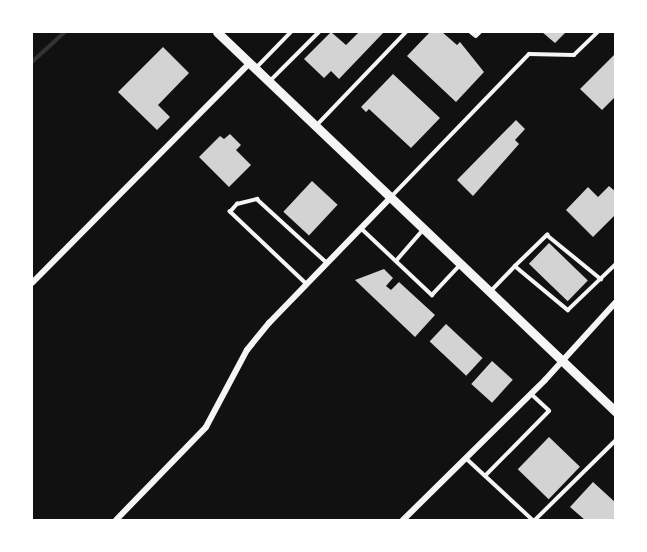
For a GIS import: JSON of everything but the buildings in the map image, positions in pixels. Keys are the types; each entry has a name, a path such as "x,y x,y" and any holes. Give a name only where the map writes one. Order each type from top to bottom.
{"main road":[{"path":"218,32 615,412"}],"street":[{"path":"32,284 253,66"},
{"path":"116,520 206,427 247,350 306,284 390,198"},
{"path":"403,520 531,394 615,302"}],"lane":[{"path":"253,66 291,32"},
{"path":"269,82 319,32"},
{"path":"316,126 406,32"},
{"path":"471,32 476,36 480,32"},
{"path":"390,198 529,54 574,55 598,32"},
{"path":"306,284 230,212 237,204 257,199 327,263"},
{"path":"361,228 432,295 460,264"},
{"path":"396,261 424,230"},
{"path":"490,292 547,235 601,279"},
{"path":"515,266 568,310 615,264"},
{"path":"485,476 549,411 531,394"},
{"path":"466,458 534,520 615,440"}],"waterway":[{"path":"32,62 65,32"}]}
